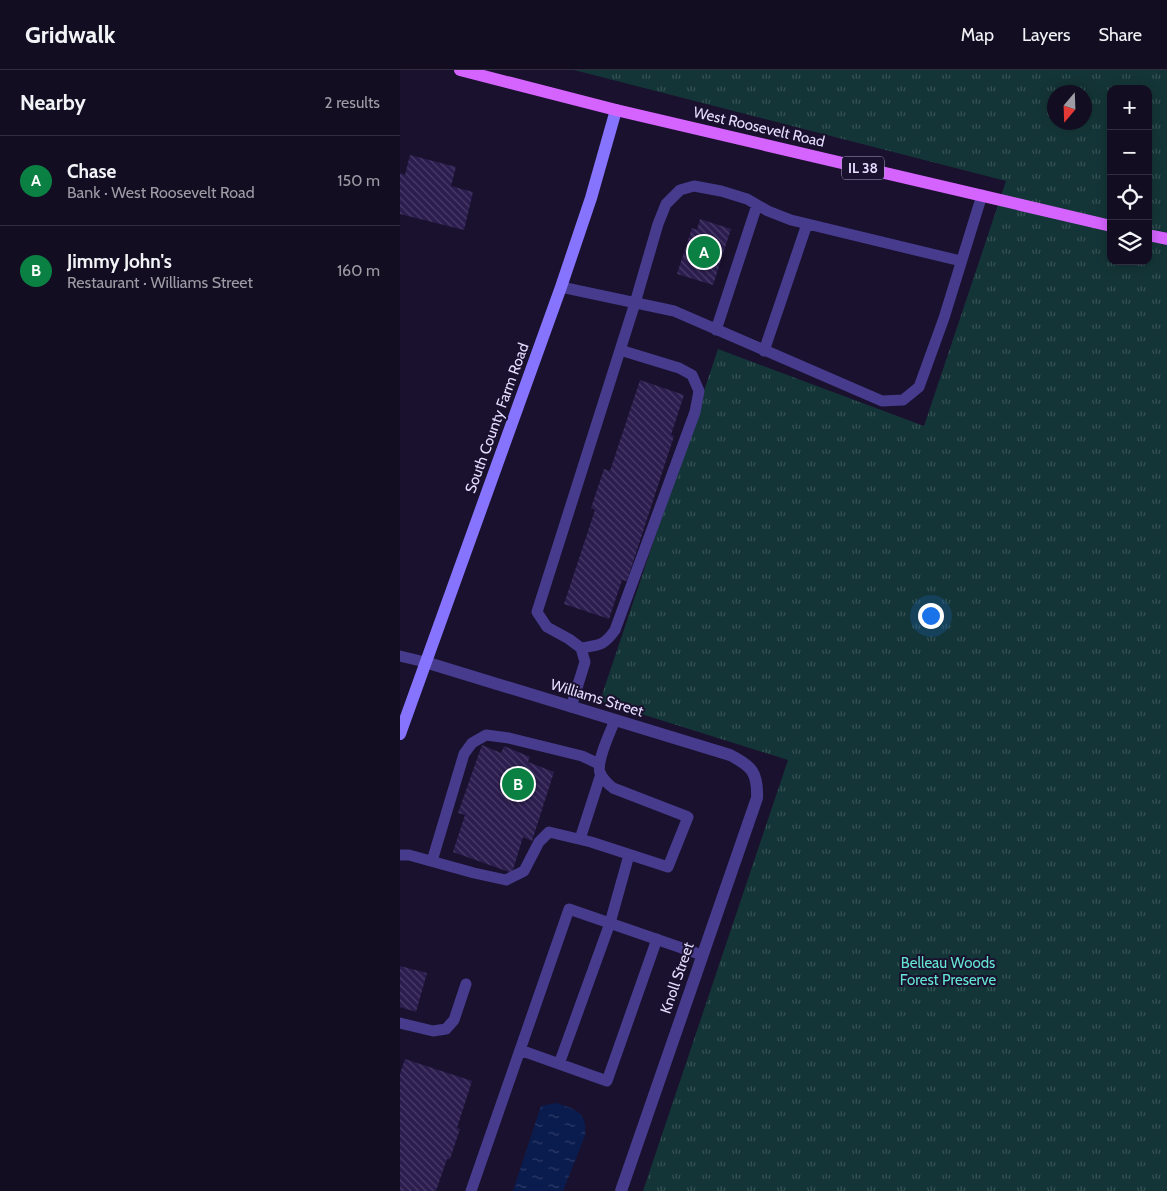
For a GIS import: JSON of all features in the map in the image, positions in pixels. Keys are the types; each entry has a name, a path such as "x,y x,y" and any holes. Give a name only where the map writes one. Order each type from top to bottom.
{"main road":[{"name":"West Roosevelt Road","path":"460,70 616,110 1107,225"},
{"name":"South County Farm Road","path":"400,734 561,287 591,198 616,110"},
{"path":"1152,236 1167,239"}],"street":[{"name":"Williams Street","path":"425,662 730,755 744,762 754,774"},
{"name":"Knoll Street","path":"621,1191 757,798 758,784 754,774"}],"lane":[{"path":"571,707 585,662 581,648 548,627 537,612 635,303 658,224 666,204 680,190 694,186 721,191 747,199 779,216 961,261"},
{"path":"561,287 674,311 882,401 904,400 919,387 944,318 982,195"},
{"path":"716,330 757,205"},
{"path":"764,351 807,224"},
{"path":"581,648 597,646 607,640 615,630 695,412 699,390 692,375 679,368 620,350"},
{"path":"400,656 425,662"},
{"path":"580,839 614,720"},
{"path":"400,855 409,854 432,861 506,880 524,871 539,842 550,832 580,839 668,867 688,817 613,788 607,782 600,769 582,756 510,738 486,735 472,743 464,754 432,861"},
{"path":"558,1064 610,923 630,855"},
{"path":"471,1191 569,909 702,955"},
{"path":"520,1050 607,1081 657,939"},
{"path":"400,1022 433,1031 446,1029 454,1020 466,984"}],"green space":[{"name":"Belleau Woods Forest Preserve","path":"574,70 1167,70 1167,1191 643,1191 788,760 600,701 718,349 924,426 1006,181"}],"water":[{"path":"556,1103 569,1107 579,1113 585,1128 585,1136 563,1191 513,1191 541,1106"}],"building":[{"path":"410,155 456,167 451,186 473,192 464,230 400,214 400,173 405,175"},
{"path":"700,219 731,229 713,285 677,274 692,228 697,230"},
{"path":"640,380 684,395 671,435 674,436 627,581 622,580 609,619 564,604 595,510 591,508 604,469 610,471"},
{"path":"482,745 501,753 504,746 530,757 528,762 554,772 532,841 523,837 512,873 453,852 465,815 458,813"},
{"path":"400,966 427,973 416,1012 400,1007"},
{"path":"405,1059 472,1081 457,1128 460,1129 450,1159 447,1159 436,1191 400,1191 400,1074"}],"place":[{"name":"Chase","path":"704,252"},
{"name":"Jimmy John's","path":"518,784"}]}
